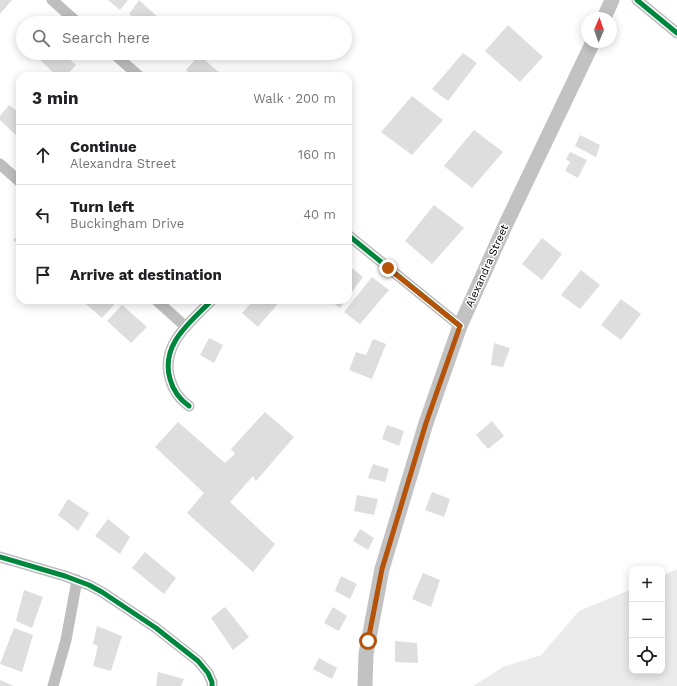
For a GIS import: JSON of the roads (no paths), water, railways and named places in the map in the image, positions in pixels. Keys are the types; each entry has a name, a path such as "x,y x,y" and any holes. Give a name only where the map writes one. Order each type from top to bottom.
{"main road":[{"path":"607,12 612,0"},
{"name":"Alexandra Street","path":"365,686 366,654 382,569 426,423 460,326 505,226 590,48"}],"street":[{"path":"52,0 70,16"},
{"path":"637,0 677,33"},
{"path":"121,60 134,72"},
{"path":"0,164 16,178"},
{"path":"352,239 460,326"},
{"path":"160,304 186,327"},
{"path":"189,406 176,394 170,377 168,364 171,349 177,337 208,304"},
{"path":"0,557 77,580 102,592 156,628 198,661 208,673 212,686"},
{"path":"53,686 66,640 77,580"}]}
